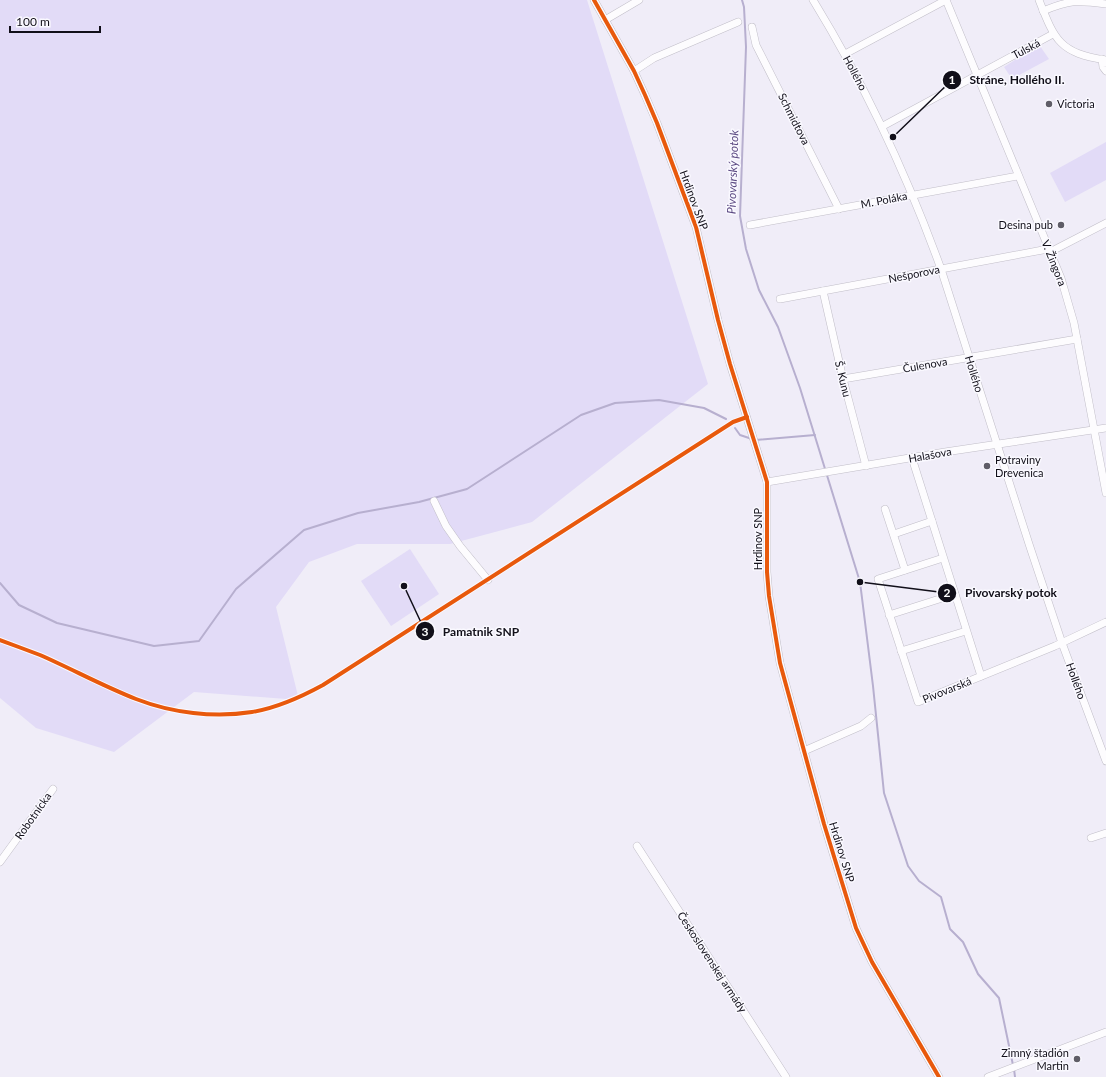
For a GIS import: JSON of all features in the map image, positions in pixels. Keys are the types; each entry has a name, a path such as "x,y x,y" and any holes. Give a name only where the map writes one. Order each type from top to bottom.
{"street":[{"name":"Hrdinov SNP","path":"594,0 634,72 657,123 696,227 720,327 767,482 767,572 769,596 780,662 804,751 856,928 862,943 939,1077"},
{"path":"605,20 639,0"},
{"name":"Hollého","path":"813,0 845,54 883,126 913,195 940,269 996,445 1062,643 1106,761"},
{"path":"845,54 946,0"},
{"name":"V. Žingora","path":"946,0 1066,295 1074,323 1106,493"},
{"path":"1039,0 1053,34"},
{"path":"1043,11 1074,0 1088,0 1106,4"},
{"path":"634,72 654,58 738,22"},
{"name":"Schmidtova","path":"752,27 756,45 839,209"},
{"name":"Tulská","path":"883,126 1053,34 1063,45 1070,49 1082,55 1104,60"},
{"path":"1104,60 1103,67 1106,70"},
{"name":"M. Poláka","path":"750,225 1018,176"},
{"name":"Nešporova","path":"780,299 940,269 1049,251 1106,223"},
{"name":"Š. Kunu","path":"823,291 843,379 866,466"},
{"name":"Čulenova","path":"843,379 1077,339"},
{"name":"Halašova","path":"767,482 1106,428"},
{"name":"Pivovarská","path":"912,458 981,676"},
{"path":"434,501 446,526 460,546 488,580"},
{"path":"885,509 905,570"},
{"path":"894,534 932,521"},
{"name":"Pivovarská","path":"943,558 878,579 918,702 1062,643 1106,622"},
{"path":"889,615 955,594"},
{"path":"901,651 966,631"},
{"path":"804,751 861,726 871,718"},
{"name":"Robotnícka","path":"0,862 52,788"},
{"path":"1092,838 1106,833"},
{"name":"Československej armády","path":"637,846 786,1077"},
{"path":"988,1077 1106,1032"}],"shaded area":[{"path":"0,0 587,0 708,384 532,522 450,544 357,544 309,562 276,607 299,700 194,692 114,752 36,728 0,698"},
{"path":"1040,46 1049,59 1012,79 1004,67"},
{"path":"1106,142 1106,180 1065,202 1050,173"},
{"path":"410,549 439,594 391,626 361,581"}],"waterway":[{"name":"Pivovarský potok","path":"742,0 744,7 746,47 740,216 746,249 759,290 778,327 800,388 860,582 884,793 908,866 919,881 941,897 950,929 963,942 978,974 999,998 1013,1065"},
{"path":"0,583 19,605 57,623 154,646 199,641 236,589 304,530 358,513 419,502 467,489 581,415 615,403 659,400 704,408 726,419"},
{"path":"735,428 740,435 752,439"},
{"path":"756,440 815,435"},
{"name":"Pivovarský potok","path":"1014,1069 1015,1077"}],"cycle path":[{"path":"594,0 634,71 645,95 696,227 730,364 767,482 767,572 769,596 780,663 824,824 856,928 872,962 939,1077"},
{"path":"0,640 40,655 136,699 164,708 208,714 238,714 271,708 297,698 323,685 733,422 747,417"}],"place":[{"name":"Victoria","path":"1049,104"},
{"name":"Stráne, Hollého II.","path":"893,137"},
{"name":"Desina pub","path":"1061,225"},
{"name":"Potraviny Drevenica","path":"987,466"},
{"name":"Pivovarský potok","path":"860,582"},
{"name":"Pamatnik SNP","path":"404,586"},
{"name":"Zimný štadión Martin","path":"1077,1059"}]}
